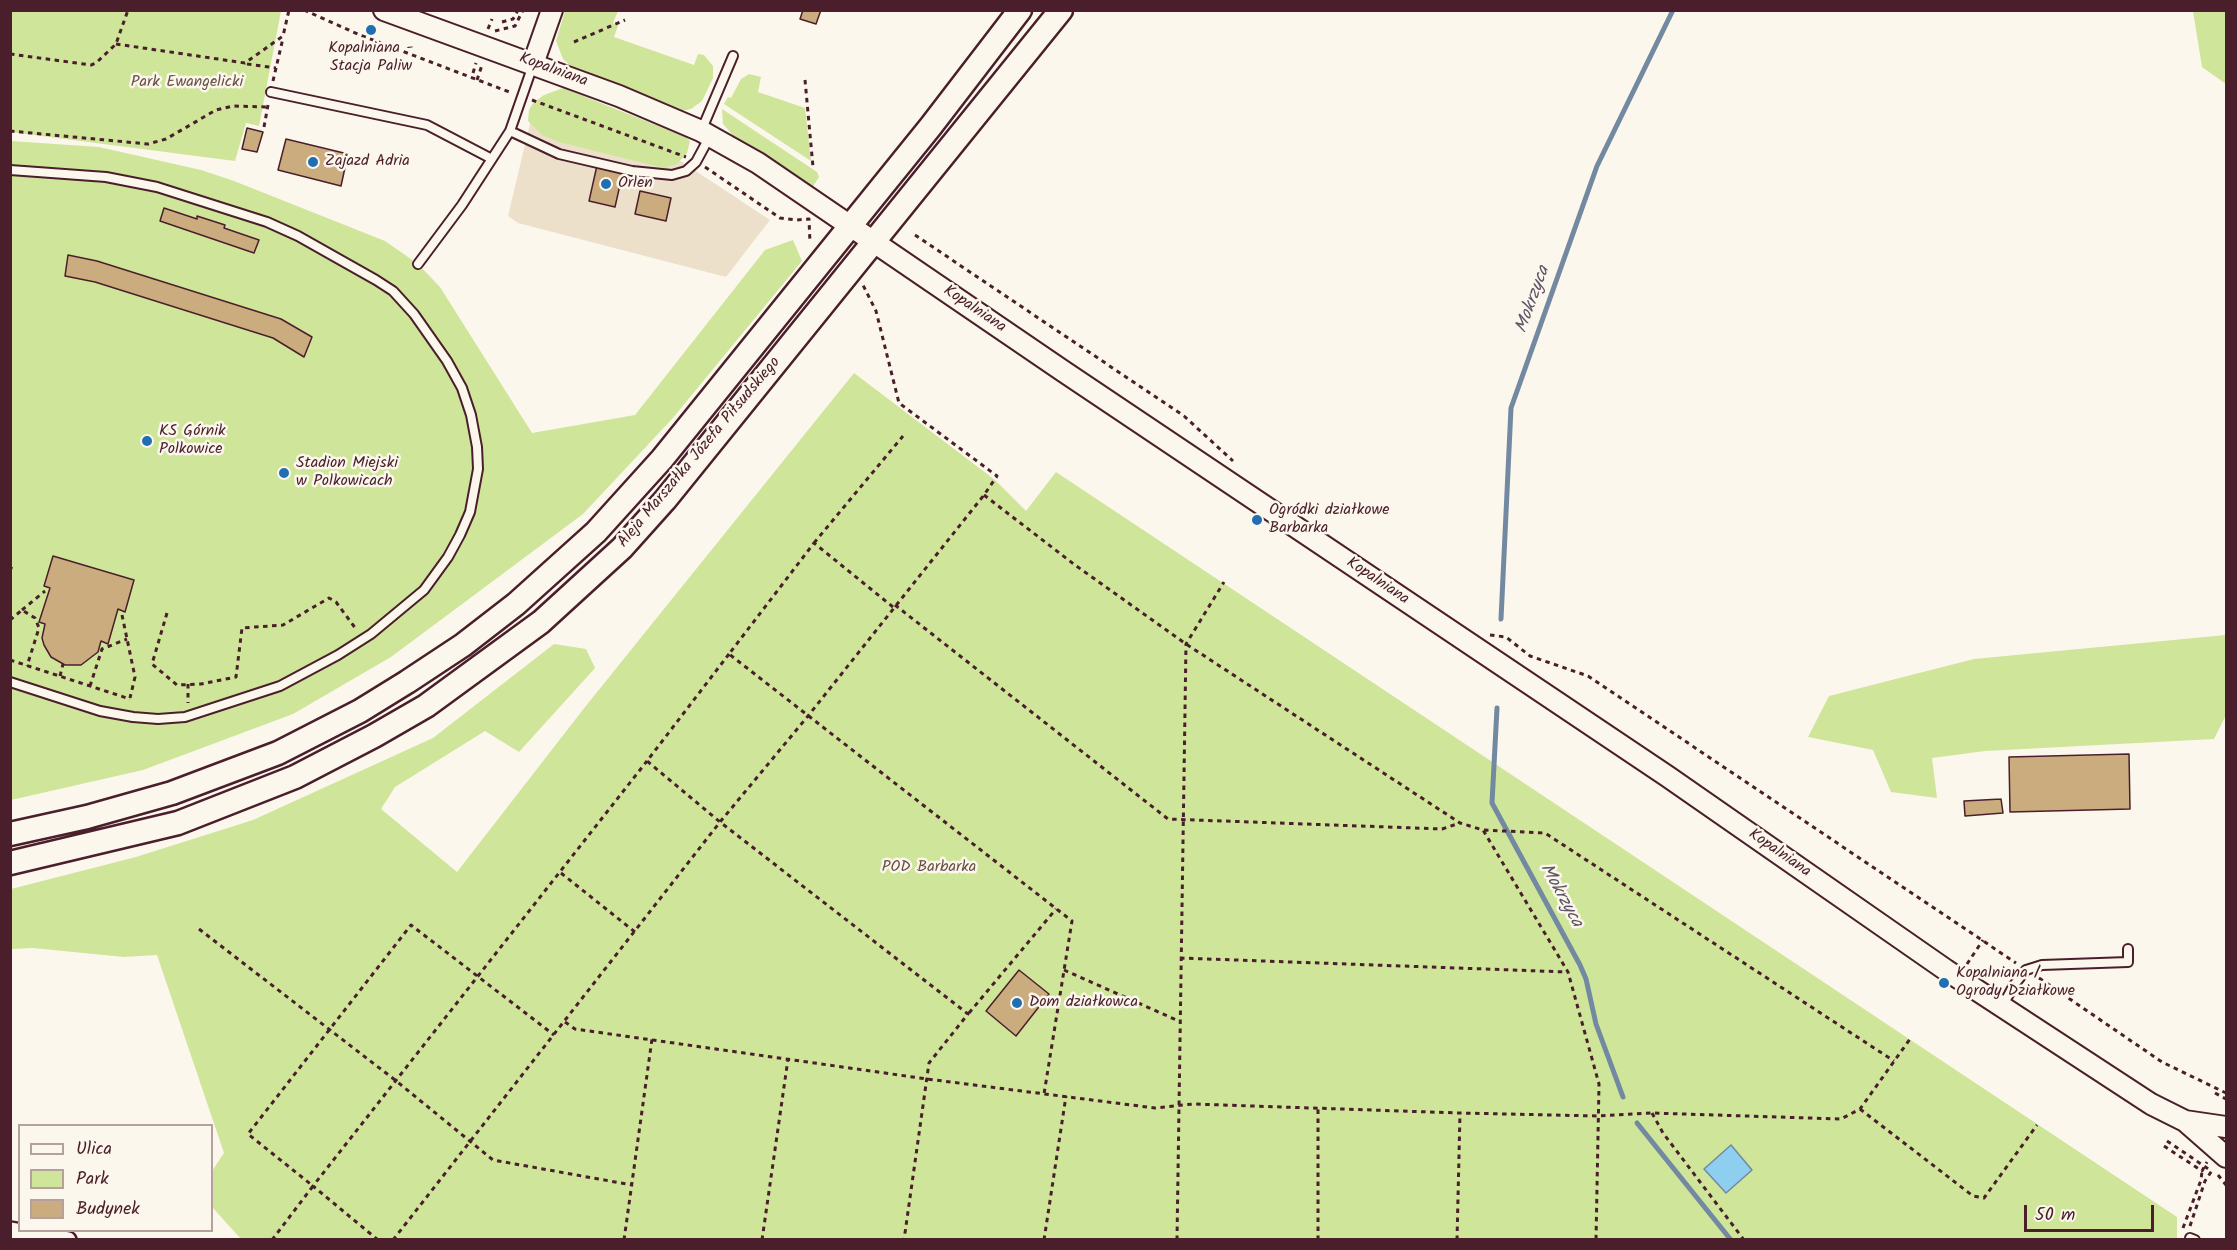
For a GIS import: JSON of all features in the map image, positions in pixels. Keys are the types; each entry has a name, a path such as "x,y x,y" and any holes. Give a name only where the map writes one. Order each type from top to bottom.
{"main road":[{"name":"Aleja Marszałka Józefa Piłsudskiego","path":"10,834 87,817 172,793 278,753 360,711 463,645 516,604 596,532 662,459 851,226 1020,10"},
{"name":"Aleja Marszałka Józefa Piłsudskiego","path":"10,863 178,823 295,777 416,712 541,622 622,548 665,500 1061,10"}],"street":[{"name":"Kopalniana","path":"384,10 619,96 706,133 758,163 1667,776 1958,978 2151,1104 2185,1121 2225,1155"},
{"path":"533,64 552,10"},
{"name":"Kopalniana","path":"2185,1121 2226,1127"},
{"path":"23,1232 68,1239"}],"lane":[{"path":"510,131 559,154 632,171 672,174 686,171 696,162 733,56"},
{"path":"418,264 462,206 510,131 533,64"},
{"path":"271,92 427,125 492,159"},
{"path":"10,170 106,177 157,188 267,222 325,250 393,291 432,336 462,388 471,415 477,447 478,469 470,512 460,535 436,575 424,590 400,612 364,639 280,686 188,715 158,719 100,711 10,682"},
{"path":"2002,1007 2014,985 2026,970 2042,965 2128,962 2128,949"}],"path":[{"path":"10,54 91,65 106,56 116,44 128,10"},
{"path":"245,63 283,36 290,10"},
{"path":"303,10 360,35 683,155 780,218 809,219 810,245"},
{"path":"502,22 513,19 518,10"},
{"path":"574,42 625,21"},
{"path":"116,44 276,68"},
{"path":"805,81 813,167"},
{"path":"10,131 148,144 166,139 216,110 233,106 268,107"},
{"path":"915,235 1184,416 1201,429 1240,469"},
{"path":"393,1239 720,822 808,716 997,476 899,403 876,311 863,283"},
{"path":"272,1239 561,872 814,543 903,436"},
{"path":"984,495 1074,565 1186,644 1460,824 1483,830 1545,833 1894,1061"},
{"path":"814,543 1168,819 1442,829 1460,824"},
{"path":"10,571 14,563"},
{"path":"1177,1239 1186,644 1224,582"},
{"path":"10,621 45,591"},
{"path":"167,613 152,664 177,685 236,677 242,628 283,625 329,598 336,602 364,639"},
{"path":"22,610 35,618 39,628 27,666"},
{"path":"122,615 135,677 126,716"},
{"path":"1480,634 1506,637 1530,657 1588,676 2162,1062 2226,1093"},
{"path":"90,686 102,649 127,639"},
{"path":"729,654 1072,921 1044,1094"},
{"path":"10,660 130,699"},
{"path":"60,676 63,664"},
{"path":"188,684 188,715"},
{"path":"647,761 720,822 968,1014"},
{"path":"1483,830 1568,972 1599,1084 1596,1239"},
{"path":"561,872 634,932"},
{"path":"904,1239 929,1063 1056,909"},
{"path":"378,1239 248,1134 411,925 554,1035"},
{"path":"199,929 395,1080 493,1160 632,1185"},
{"path":"1958,978 1983,940"},
{"path":"1180,958 1568,972"},
{"path":"1064,970 1181,1022"},
{"path":"565,1022 575,1029 927,1079 1155,1108 1193,1104 1598,1116 1652,1113 1841,1119 1860,1109 1910,1039"},
{"path":"624,1239 652,1039"},
{"path":"762,1239 788,1059"},
{"path":"2215,1093 2226,1099"},
{"path":"1044,1239 1066,1096"},
{"path":"1318,1107 1318,1239"},
{"path":"1860,1109 1973,1196 1984,1198 2037,1125"},
{"path":"1457,1239 1460,1113"},
{"path":"1652,1113 1663,1133 1744,1239"},
{"path":"2167,1141 2223,1179 2226,1185"},
{"path":"2191,1237 2205,1180 2225,1155"},
{"path":"2181,1234 2201,1179 2202,1170"}],"shaded area":[{"path":"534,107 676,158 770,220 726,277 518,223 508,216"}],"green space":[{"name":"Park Ewangelicki","path":"11,10 281,11 259,126 246,123 235,161 11,132"},
{"path":"565,11 618,11 613,23 618,26 614,37 694,65 698,54 704,55 713,66 713,78 702,101 691,109 681,111 573,68 563,59 556,41"},
{"path":"2193,11 2226,11 2226,84 2202,67"},
{"path":"749,74 761,77 758,92 805,108 811,161 724,104 728,97 731,98 741,79"},
{"path":"563,88 686,137 690,141 687,153 677,164 664,168 559,142 542,135 528,121 529,110 533,103 544,95"},
{"path":"722,109 817,172 819,177 812,188 737,140 723,124"},
{"name":"Stadion Miejski w Polkowicach","path":"11,141 99,147 201,170 385,241 418,264 440,287 532,433 635,415 765,250 793,240 802,261 672,419 583,514 391,657 293,714 143,770 11,800"},
{"name":"POD Barbarka","path":"854,373 995,480 1026,511 1056,472 2177,1217 2177,1239 241,1239 213,1208 213,1170 224,1153 157,955 124,957 33,948 11,949 11,889 136,857 253,820 433,738 554,644 586,649 595,668 519,752 485,731 395,787 381,809 457,872 585,707"},
{"path":"2226,635 2226,715 2214,739 1985,751 1932,758 1937,798 1891,792 1873,750 1808,737 1829,696 1974,659"}],"water":[{"path":"1731,1145 1752,1170 1726,1193 1704,1169"}],"building":[{"path":"803,10 821,10 816,24 800,19"},
{"path":"247,128 263,132 257,152 242,149"},
{"name":"Zajazd Adria","path":"286,139 348,154 341,186 278,170"},
{"name":"Orlen","path":"598,161 624,167 615,207 589,201"},
{"path":"640,191 671,198 666,221 635,214"},
{"path":"164,208 225,225 224,228 259,240 254,253 160,221"},
{"path":"68,255 97,261 281,319 312,337 304,357 273,338 95,282 65,276"},
{"path":"53,556 134,580 125,612 118,609 108,644 101,641 98,652 81,665 65,665 51,657 42,638 45,624 39,622 50,588 44,586"},
{"path":"2129,754 2130,809 2010,812 2009,757"},
{"path":"2001,799 2003,813 1965,816 1964,801"},
{"name":"Dom działkowca","path":"1019,970 1049,994 1016,1036 986,1011"}],"waterway":[{"name":"Mokrzyca","path":"1501,619 1511,408 1597,166 1673,10"},
{"name":"Mokrzyca","path":"1497,708 1492,803 1580,965 1586,979 1596,1024 1623,1097"},
{"name":"Mokrzyca","path":"1637,1123 1731,1240"}],"place":[{"name":"Kopalniana - Stacja Paliw","path":"371,30"},
{"name":"Zajazd Adria","path":"313,162"},
{"name":"Orlen","path":"606,184"},
{"name":"KS Górnik Polkowice","path":"147,441"},
{"name":"Stadion Miejski w Polkowicach","path":"284,473"},
{"name":"Ogródki działkowe Barbarka","path":"1257,520"},
{"name":"Kopalniana / Ogrody Działkowe","path":"1944,983"},
{"name":"Dom działkowca","path":"1017,1003"}]}
